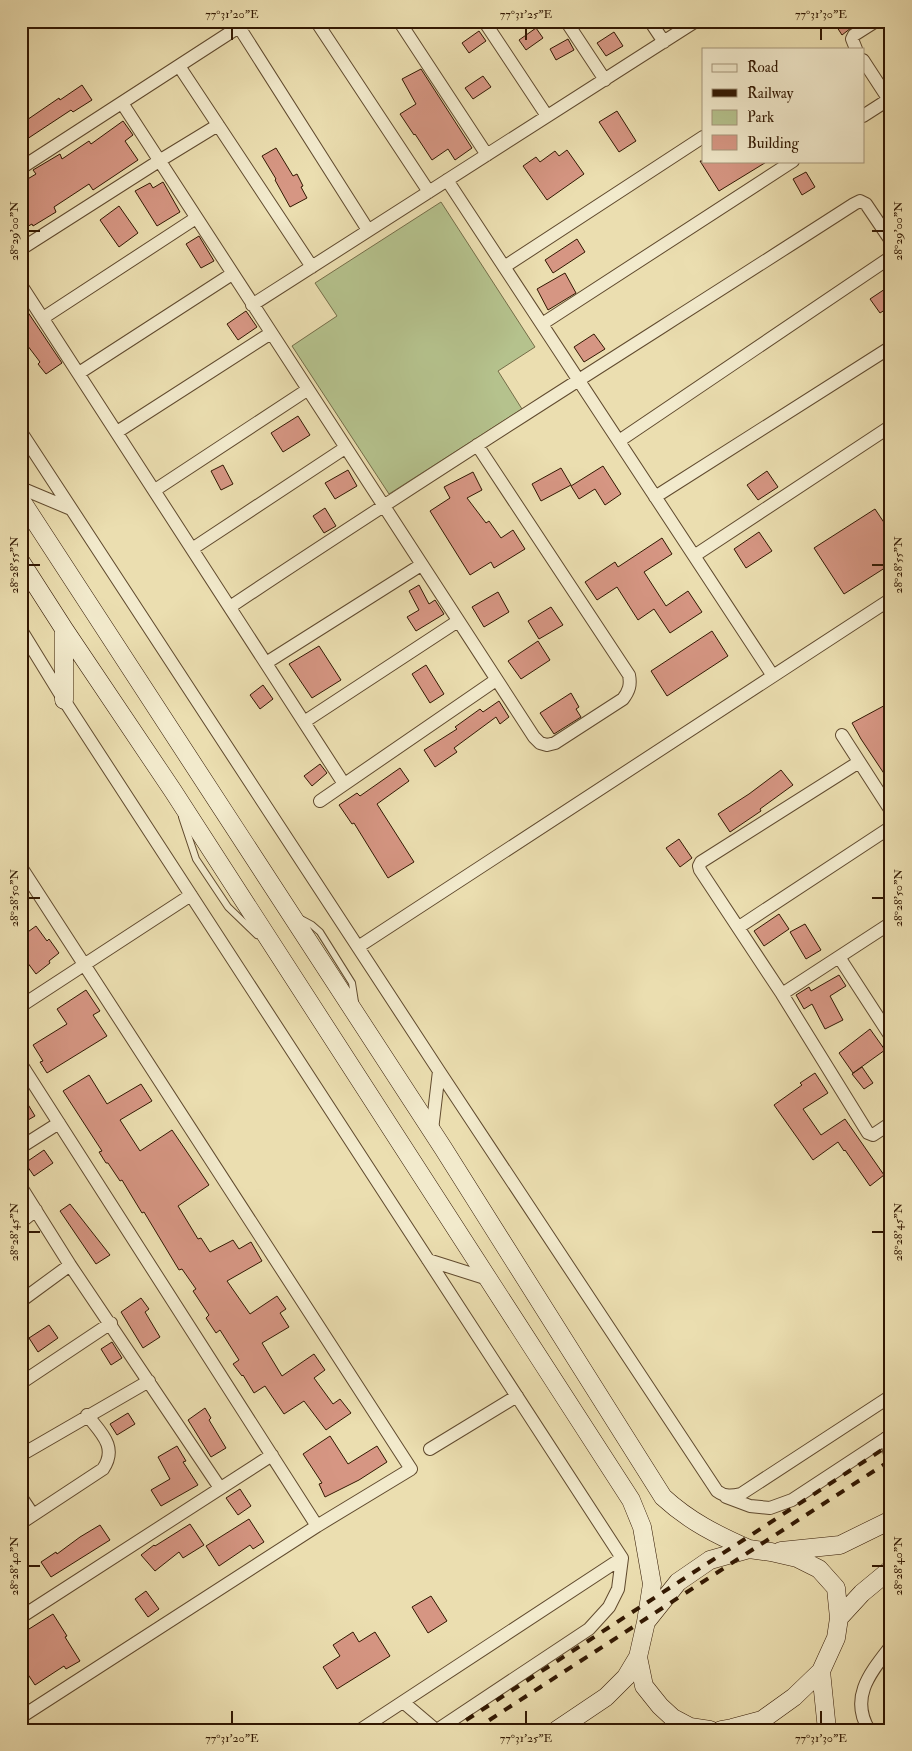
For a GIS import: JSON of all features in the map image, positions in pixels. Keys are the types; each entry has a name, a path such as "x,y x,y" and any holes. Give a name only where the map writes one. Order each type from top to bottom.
{"street":[{"path":"316,21 429,192"},
{"path":"399,21 487,155"},
{"path":"484,21 548,116"},
{"path":"566,21 604,80"},
{"path":"650,21 664,42"},
{"path":"252,304 696,21"},
{"path":"856,48 852,40 854,35 876,21"},
{"path":"21,168 243,24 368,230"},
{"path":"864,61 890,100 864,115"},
{"path":"179,66 312,267"},
{"path":"122,103 496,680 534,737 547,745 555,743 623,699 631,683 629,675 477,446"},
{"path":"21,249 218,125"},
{"path":"504,267 702,138"},
{"path":"542,324 791,162"},
{"path":"447,180 773,676"},
{"path":"230,607 383,505 860,201 866,204 891,241"},
{"path":"43,318 196,218"},
{"path":"618,441 891,257"},
{"path":"79,374 232,274"},
{"path":"21,285 344,784"},
{"path":"116,432 271,333"},
{"path":"655,497 891,347"},
{"path":"154,490 308,390"},
{"path":"694,556 891,426"},
{"path":"21,432 716,1491 750,1506 770,1508 792,1500 888,1437 891,1458"},
{"path":"192,548 345,448"},
{"path":"21,488 71,509"},
{"path":"21,500 432,1130 663,1497 686,1516 720,1537 749,1549 797,1558 819,1569 836,1588 839,1618 836,1638 821,1671 794,1697 762,1720 730,1729"},
{"path":"21,562 173,791 632,1500 642,1527 652,1584 638,1657 626,1677 606,1697 557,1730"},
{"path":"266,663 421,565"},
{"path":"358,947 773,676 889,605"},
{"path":"304,722 458,621"},
{"path":"64,629 64,700"},
{"path":"21,630 64,700 622,1558 618,1589 609,1607 590,1629 436,1730 403,1702"},
{"path":"320,801 496,680"},
{"path":"842,735 891,811"},
{"path":"859,762 700,864 700,870 782,994 868,1134 873,1135 891,1123"},
{"path":"739,927 891,827"},
{"path":"21,867 411,1469 317,1526 21,1717"},
{"path":"21,1006 191,895"},
{"path":"782,994 891,923"},
{"path":"839,957 891,1037"},
{"path":"21,1064 317,1526"},
{"path":"432,1130 439,1071"},
{"path":"21,1147 59,1123"},
{"path":"21,1187 70,1265 111,1323 220,1488"},
{"path":"21,1222 36,1210"},
{"path":"428,1260 488,1279"},
{"path":"21,1301 70,1265"},
{"path":"21,1383 111,1323"},
{"path":"21,1455 149,1380"},
{"path":"430,1449 517,1396"},
{"path":"723,1495 741,1494 891,1396"},
{"path":"21,1522 103,1469 108,1461 109,1446 88,1415"},
{"path":"21,1617 272,1455"},
{"path":"21,1497 33,1514"},
{"path":"771,1552 840,1545 891,1520"},
{"path":"646,1622 678,1582 710,1560 749,1549"},
{"path":"360,1730 622,1558"},
{"path":"839,1618 862,1593 891,1570"},
{"path":"869,1730 863,1721 860,1702 864,1686 891,1646"},
{"path":"638,1657 644,1686 660,1706 683,1728 710,1730"},
{"path":"821,1671 827,1730"}],"green space":[{"path":"441,202 535,347 498,371 522,409 389,494 292,346 337,316 315,283"}],"building":[{"path":"833,21 860,21 842,35"},
{"path":"536,28 543,38 526,50 519,40"},
{"path":"479,31 486,41 469,53 462,43"},
{"path":"614,32 623,46 606,56 597,43"},
{"path":"568,39 574,50 556,60 550,49"},
{"path":"421,69 472,148 455,160 448,149 432,160 400,114 416,104 402,79"},
{"path":"483,76 491,87 473,99 465,88"},
{"path":"82,85 92,100 73,112 71,110 21,143 21,124"},
{"path":"617,111 636,141 619,152 599,122"},
{"path":"123,121 133,135 125,141 138,160 93,190 89,184 54,207 56,212 33,226 32,224 21,230 21,183 36,174 33,170 60,154 62,159 89,141 91,144"},
{"path":"276,148 293,176 297,174 307,198 290,207 262,156"},
{"path":"567,150 584,174 547,200 523,166 536,157 540,162 555,151 559,156"},
{"path":"700,161 766,162 719,191"},
{"path":"806,172 815,187 802,195 793,179"},
{"path":"163,182 180,212 157,226 135,191 150,183 153,188"},
{"path":"119,206 138,233 119,247 100,220"},
{"path":"199,236 214,261 201,268 186,244"},
{"path":"577,239 585,252 553,273 545,260"},
{"path":"565,273 576,293 548,310 537,289"},
{"path":"891,285 891,306 880,313 870,299"},
{"path":"21,302 62,363 46,374 38,364 40,362 21,337"},
{"path":"246,311 257,327 238,340 227,324"},
{"path":"594,334 605,349 584,362 574,347"},
{"path":"298,416 310,435 283,452 271,433"},
{"path":"223,465 233,484 221,490 211,471"},
{"path":"603,466 621,494 605,505 595,489 579,499 571,486"},
{"path":"561,468 571,485 541,501 532,484"},
{"path":"348,470 357,486 335,499 325,483"},
{"path":"767,471 778,487 758,500 747,485"},
{"path":"473,472 482,490 467,498 486,523 489,521 501,538 513,530 525,549 494,568 491,562 470,575 430,511 450,498 444,487"},
{"path":"325,508 336,526 324,533 313,516"},
{"path":"875,509 891,533 891,564 844,594 814,548"},
{"path":"759,532 772,551 746,568 734,549"},
{"path":"662,538 672,554 644,572 666,606 688,591 702,612 670,633 654,609 638,620 617,587 597,600 585,582 615,562 618,567"},
{"path":"419,585 429,604 435,600 444,614 416,631 407,617 419,610 409,591"},
{"path":"498,592 509,612 484,627 472,607"},
{"path":"551,607 563,625 539,639 528,621"},
{"path":"712,631 728,656 667,696 651,671"},
{"path":"538,641 550,660 521,679 508,661"},
{"path":"319,646 341,680 312,698 289,664"},
{"path":"426,665 444,694 430,703 412,674"},
{"path":"263,685 273,699 260,709 250,695"},
{"path":"571,693 579,707 576,709 581,717 554,734 540,713"},
{"path":"499,701 509,717 500,724 496,717 454,748 457,752 435,767 424,750 457,729 455,727 480,709 483,712"},
{"path":"891,702 891,784 852,723"},
{"path":"320,764 327,773 312,786 304,776"},
{"path":"400,768 409,781 377,804 414,862 388,878 354,823 352,824 339,805 357,793 360,796"},
{"path":"781,770 793,785 760,809 761,811 730,832 718,814"},
{"path":"679,839 692,858 680,867 666,848"},
{"path":"779,914 789,929 764,946 754,931"},
{"path":"805,924 821,950 806,959 790,932"},
{"path":"36,926 59,953 36,974 21,954 21,937"},
{"path":"839,975 846,986 830,996 843,1020 825,1029 812,1004 804,1009 796,995 809,987 811,991"},
{"path":"86,990 100,1011 93,1015 107,1036 47,1073 40,1062 43,1061 33,1045 67,1024 57,1009"},
{"path":"870,1029 885,1050 853,1073 839,1053"},
{"path":"862,1067 873,1083 864,1089 852,1074"},
{"path":"815,1073 828,1093 803,1109 821,1135 845,1119 884,1175 870,1186 838,1142 813,1160 774,1105"},
{"path":"89,1075 107,1104 141,1084 152,1101 120,1120 140,1151 172,1130 209,1185 178,1206 198,1239 201,1238 210,1252 233,1240 239,1249 251,1242 262,1261 227,1281 250,1314 277,1296 286,1309 280,1313 289,1327 262,1343 282,1376 314,1354 325,1370 314,1378 333,1404 340,1399 351,1413 326,1430 304,1401 284,1414 265,1386 254,1393 243,1375 233,1364 239,1360 220,1330 216,1333 206,1318 209,1315 193,1291 196,1289 182,1269 179,1270 122,1180 120,1181 108,1163 106,1163 99,1152 102,1151 63,1091"},
{"path":"21,1093 35,1116 21,1124"},
{"path":"44,1150 53,1163 34,1176 25,1163"},
{"path":"70,1204 110,1255 96,1264 60,1211"},
{"path":"141,1298 149,1309 145,1312 160,1337 143,1348 121,1312"},
{"path":"49,1325 58,1338 38,1352 29,1338"},
{"path":"112,1342 122,1358 111,1365 101,1349"},
{"path":"205,1408 211,1418 209,1420 226,1448 211,1457 188,1420"},
{"path":"128,1413 135,1424 117,1435 110,1424"},
{"path":"330,1436 348,1464 377,1446 387,1462 359,1480 325,1497 319,1484 322,1483 303,1454"},
{"path":"177,1446 186,1461 183,1462 198,1485 161,1506 151,1490 170,1479 158,1457"},
{"path":"240,1489 251,1506 238,1515 226,1498"},
{"path":"249,1519 264,1542 253,1549 250,1545 219,1566 206,1546"},
{"path":"190,1524 204,1545 183,1558 179,1552 155,1571 141,1555 154,1545"},
{"path":"100,1525 110,1540 51,1577 41,1562 56,1552 57,1554"},
{"path":"146,1591 159,1609 148,1617 135,1599"},
{"path":"431,1596 447,1621 428,1633 412,1607"},
{"path":"53,1614 80,1661 66,1669 64,1666 35,1685 21,1664 21,1634"},
{"path":"353,1632 359,1642 375,1632 390,1656 337,1689 323,1667 340,1656 333,1645"}],"railway":[{"path":"451,1730 891,1444"},
{"path":"474,1730 891,1460"}]}
